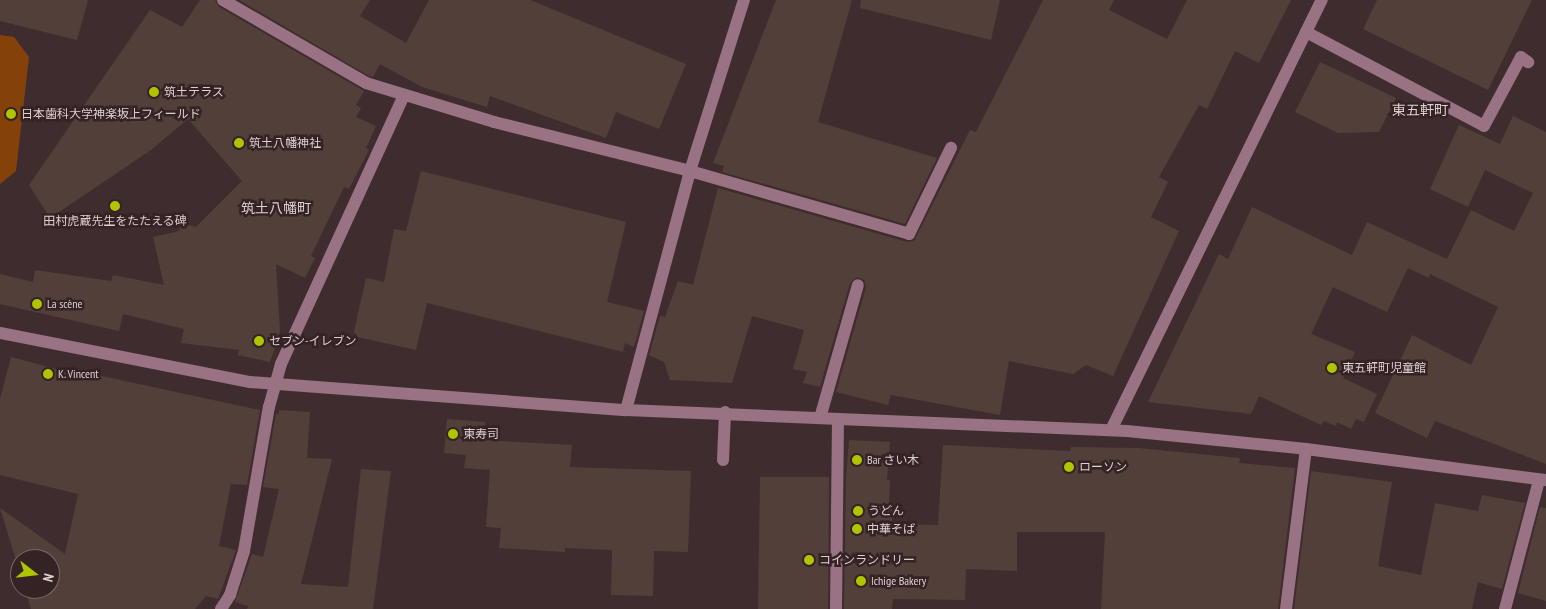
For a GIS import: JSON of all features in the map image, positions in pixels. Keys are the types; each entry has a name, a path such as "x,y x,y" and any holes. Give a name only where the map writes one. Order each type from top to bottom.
{"street":[{"path":"223,0 366,83 494,122 690,171 909,234 951,148"},
{"path":"626,410 690,171 744,0"},
{"path":"1111,430 1322,0"},
{"path":"1306,32 1484,126 1521,58 1528,62"},
{"path":"221,609 230,594 244,551 274,384 404,95"},
{"path":"820,418 858,285"},
{"path":"0,333 250,382 626,410 725,412 838,420 1111,430 1306,449 1542,480 1505,609"},
{"path":"723,460 725,412"},
{"path":"836,609 838,420"},
{"path":"1286,609 1306,449"}],"shaded area":[{"name":"日本歯科大学神楽坂上フィールド","path":"0,35 14,37 29,57 16,171 0,184"}],"building":[{"path":"0,0 88,0 77,40 0,21"},
{"path":"200,0 215,0 219,7 364,91 356,105 361,108 356,117 376,126 366,148 369,150 349,189 344,187 311,256 315,258 305,278 276,264 280,332 270,362 238,355 239,350 181,343 184,329 123,314 119,331 0,304 0,274 33,282 35,270 111,281 113,275 164,285 153,237 179,231 181,223 196,227 242,181 188,119 151,150 50,218 29,185 150,10 182,27"},
{"path":"239,0 370,0 360,16 406,43 429,0 530,0 686,64 659,129 616,112 606,138 490,96 487,107 422,87 380,64 373,77 369,76"},
{"path":"776,0 852,0 818,122 937,158 905,224 722,172 724,166 713,163"},
{"path":"861,0 1000,0 991,40 860,8"},
{"path":"1043,0 1114,0 1109,10 1167,39 1187,0 1291,0 1259,63 1235,51 1207,109 1199,105 1159,177 1168,182 1151,217 1179,231 1113,376 1086,365 1073,374 1009,361 1000,415 891,395 888,405 836,392 866,287 864,280 857,277 850,283 820,387 803,383 807,372 793,369 804,330 752,316 732,383 670,380 664,362 649,355 660,316 665,317 678,281 693,285 718,188 907,242 914,241 970,130 976,132"},
{"path":"1377,0 1532,0 1488,90 1363,29"},
{"path":"1320,62 1396,98 1379,132 1338,133 1295,112"},
{"path":"1513,116 1546,132 1546,464 1435,421 1427,438 1375,413 1412,335 1471,365 1498,307 1430,274 1429,278 1408,268 1387,312 1333,287 1311,334 1355,352 1343,378 1377,394 1364,422 1356,419 1351,429 1337,422 1336,426 1324,421 1321,425 1259,396 1251,414 1148,402 1219,254 1228,259 1252,207 1352,255 1367,222 1447,259 1471,210 1514,231 1533,193 1485,170 1468,207 1430,189 1459,125 1500,144"},
{"path":"421,171 626,222 607,302 644,311 634,347 625,343 623,352 427,303 416,350 353,336 366,278 384,282 394,229 406,231"},
{"path":"11,357 87,377 88,373 260,410 247,485 231,484 219,546 236,550 218,599 206,596 195,609 31,609 28,599 60,599 60,550 65,554 78,494 0,475 0,399"},
{"path":"279,410 310,412 307,458 332,459 301,584 348,587 361,469 391,471 373,609 247,609 248,606 235,602 252,554 263,557 279,489 263,487 276,414 279,414"},
{"path":"447,419 485,422 483,440 572,445 570,467 691,471 688,552 654,551 653,596 611,595 612,550 565,548 565,552 499,548 501,528 486,527 490,470 464,468 466,455 444,453"},
{"path":"849,440 890,442 887,480 890,480 889,503 892,503 892,524 938,525 943,445 1070,451 1071,447 1139,448 1240,458 1239,463 1295,468 1278,609 1101,609 1105,532 1017,532 1017,571 966,569 965,600 893,599 892,609 844,609 846,478"},
{"path":"1311,471 1392,482 1378,566 1421,575 1435,503 1478,511 1482,495 1525,503 1502,589 1478,582 1472,609 1294,609"},
{"path":"760,477 829,477 828,609 758,609"},
{"path":"1540,507 1546,508 1546,601 1518,593"},
{"path":"0,508 58,549 13,549"}],"place":[{"name":"筑土テラス","path":"154,92"},
{"name":"日本歯科大学神楽坂上フィールド","path":"11,114"},
{"name":"筑土八幡神社","path":"239,143"},
{"name":"田村虎蔵先生をたたえる碑","path":"115,206"},
{"name":"La scène","path":"37,304"},
{"name":"セブン-イレブン","path":"259,341"},
{"name":"東五軒町児童館","path":"1332,368"},
{"name":"K. Vincent","path":"48,374"},
{"name":"東寿司","path":"453,434"},
{"name":"Bar さい木","path":"857,460"},
{"name":"ローソン","path":"1069,467"},
{"name":"うどん","path":"858,511"},
{"name":"中華そば","path":"857,529"},
{"name":"コインランドリー","path":"809,560"},
{"name":"Ichige Bakery","path":"861,581"}],"district":[{"name":"東五軒町","path":"1420,110"},
{"name":"筑土八幡町","path":"276,208"}]}
